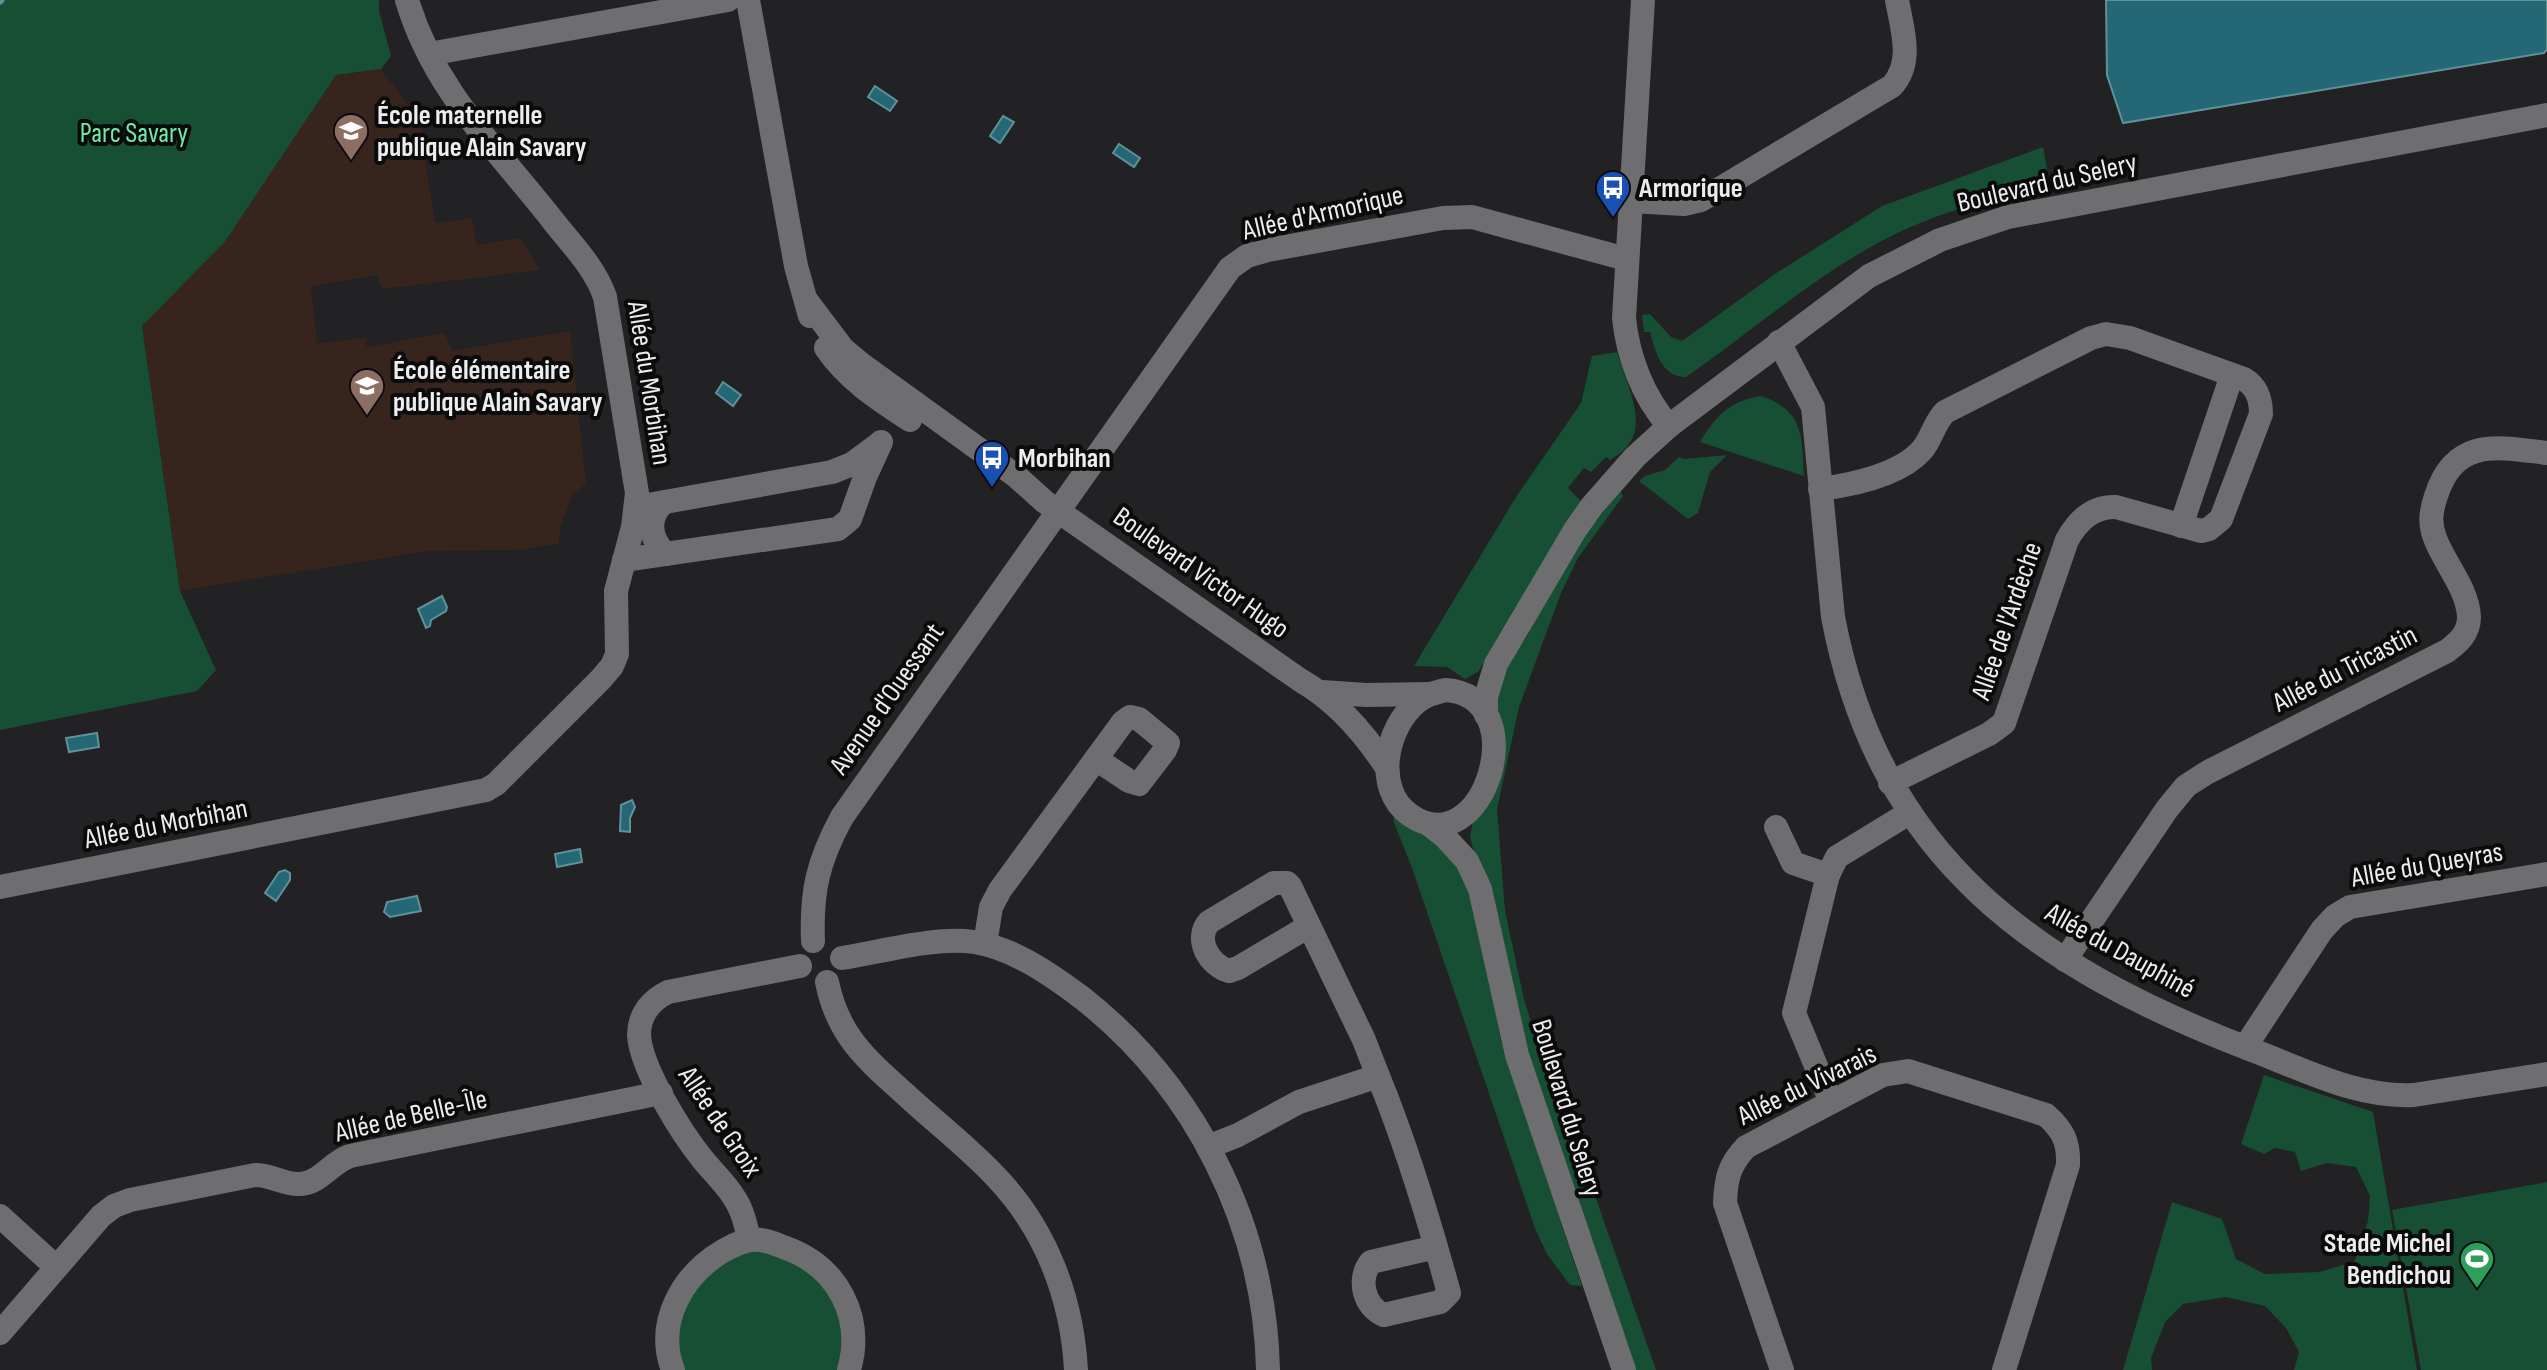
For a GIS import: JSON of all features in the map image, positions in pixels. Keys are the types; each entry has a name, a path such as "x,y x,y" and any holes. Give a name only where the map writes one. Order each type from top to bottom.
{"street":[{"name":"Allée du Morbihan","path":"0,887 492,787 612,666 618,645 616,591 637,507 637,493 609,313 601,284 519,176 455,101 413,21 407,0"},
{"path":"429,54 728,0"},
{"name":"Boulevard Victor Hugo","path":"748,0 796,266 806,300 843,349 906,408 1016,476 1052,506 1300,680 1322,692 1387,768"},
{"path":"1643,0 1623,300 1628,352 1650,400 1669,426"},
{"path":"1630,201 1684,204 1701,200 1892,86 1901,74 1906,56 1897,0"},
{"name":"Boulevard du Selery","path":"1486,715 1486,697 1496,664 1592,506 1635,457 1669,426 1869,276 1940,240 1974,227 2099,199 2547,115"},
{"name":"Allée d'Armorique","path":"1052,506 1223,275 1247,256 1443,218 1472,217 1626,259"},
{"name":"Allée de l'Ardèche","path":"1820,489 1876,477 1912,459 1927,443 1945,412 2100,335 2130,338 2244,379 2260,399 2261,414 2225,515 2206,531 2116,507 2102,508 2084,517 2067,540 2004,723 1989,734 1890,783"},
{"name":"Allée du Dauphiné","path":"1779,342 1813,407 1830,594 1838,640 1858,705 1890,783 1909,813 1985,901 2065,960 2154,1006 2245,1047 2359,1091 2395,1096 2433,1093 2547,1074"},
{"path":"2181,526 2232,375"},
{"name":"Allée du Morbihan","path":"637,507 832,472 860,460 881,442 906,408"},
{"name":"Allée du Morbihan","path":"624,560 838,529 850,519 881,442"},
{"name":"Allée du Tricastin","path":"2065,960 2167,809 2186,786 2447,651 2460,641 2468,627 2468,608 2431,527 2432,509 2444,474 2459,459 2482,449 2547,453"},
{"path":"832,472 844,481 853,508"},
{"name":"Allée du Morbihan","path":"664,502 654,513 651,524 656,542 666,554"},
{"name":"Avenue d'Ouessant","path":"813,941 815,881 824,851 842,817 1052,506"},
{"name":"Boulevard du Selery","path":"1455,691 1496,664"},
{"path":"1455,691 1478,703 1486,715 1493,735 1492,764 1483,790 1466,814 1452,822 1430,825 1404,811 1388,785 1387,768 1396,730 1406,713 1429,694 1455,691"},
{"name":"Boulevard Victor Hugo","path":"1322,692 1429,694"},
{"path":"985,944 991,907 1000,890 1096,759"},
{"path":"1831,1102 1794,1013 1828,875 1837,857 1909,813"},
{"name":"Boulevard du Selery","path":"1466,814 1464,845 1467,861 1483,903 1507,1017 1528,1093 1624,1370"},
{"name":"Boulevard du Selery","path":"1430,825 1467,861"},
{"path":"1776,827 1793,863 1828,875"},
{"name":"Allée du Queyras","path":"2245,1047 2322,930 2335,916 2350,907 2547,874"},
{"path":"1309,926 1364,1040 1436,1247"},
{"path":"813,941 831,943 842,958 839,973 827,982 810,980 800,966 802,951 813,941"},
{"path":"842,958 950,941 985,944 1010,953 1049,975 1114,1026 1160,1075 1208,1147 1235,1204 1261,1297 1268,1370"},
{"name":"Allée de Groix","path":"749,1240 740,1207 689,1141 661,1093 639,1037 642,1017 652,1002 678,989 800,966"},
{"path":"827,982 836,1016 864,1056 994,1175 1022,1209 1059,1276 1071,1323 1076,1370"},
{"name":"Allée du Vivarais","path":"1782,1370 1725,1203 1726,1177 1733,1161 1746,1147 1883,1075 1908,1071 2046,1115 2060,1128 2068,1147 2068,1165 2004,1370"},
{"path":"1208,1147 1238,1135 1299,1102 1378,1076"},
{"name":"Allée de Belle-Île","path":"0,1333 101,1216 114,1206 130,1200 255,1175 266,1175 294,1184 305,1183 350,1156 661,1093"},
{"path":"0,1216 56,1267"},
{"path":"673,1370 667,1345 668,1331 671,1314 685,1284 712,1258 735,1244 749,1240 771,1242 825,1269 851,1314 854,1330 849,1370"}],"shaded area":[{"name":"École élémentaire publique Alain Savary","path":"381,69 419,119 435,223 472,218 477,245 521,238 540,270 383,289 376,275 311,286 317,343 365,338 367,347 445,333 452,351 570,331 586,484 573,494 560,527 559,544 516,550 427,551 180,591 142,326 225,242 336,75"}],"green space":[{"name":"Parc Savary","path":"0,0 379,0 391,56 381,69 336,75 224,243 142,326 180,591 216,670 197,691 0,730"},
{"path":"2043,147 2049,180 2041,182 2041,186 1939,216 1876,244 1820,279 1686,377 1665,368 1650,332 1644,332 1642,315 1650,314 1671,337 1682,341 1775,274 1882,206"},
{"path":"1617,352 1635,411 1636,425 1632,438 1624,450 1610,460 1606,457 1591,472 1584,468 1568,488 1582,502 1478,672 1465,679 1447,667 1414,666 1516,497 1581,403 1592,356"},
{"path":"1761,396 1786,409 1798,426 1804,476 1700,442 1725,411"},
{"path":"1727,455 1710,472 1698,513 1688,519 1639,481 1665,470 1679,457"},
{"path":"1620,491 1623,496 1578,558 1561,593 1519,707 1497,809 1505,911 1524,999 1564,1129 1571,1127 1656,1370 1635,1370 1536,1084 1470,837 1500,674 1526,638 1570,553"},
{"path":"1394,815 1423,831 1459,869 1473,901 1501,1040 1582,1286 1570,1285 1547,1254 1536,1231 1393,820"},
{"path":"2264,1075 2373,1112 2417,1370 2294,1370 2299,1352 2286,1328 2265,1306 2226,1297 2183,1304 2165,1322 2151,1358 2152,1370 2123,1370 2172,1202 2222,1219 2236,1259 2265,1274 2320,1272 2355,1261 2368,1221 2370,1196 2356,1167 2327,1163 2301,1171 2295,1152 2275,1148 2264,1154 2241,1144"},
{"name":"Stade Michel Bendichou","path":"2547,1182 2547,1370 2421,1370 2392,1210"},
{"path":"759,1246 824,1278 845,1324 841,1370 681,1370 674,1329 700,1274"}],"water":[{"path":"2106,0 2547,0 2547,49 2544,53 2123,123 2107,75"},
{"path":"875,86 897,101 890,111 868,97"},
{"path":"1003,116 1014,122 1000,143 990,136"},
{"path":"1119,144 1140,158 1134,167 1113,153"},
{"path":"723,382 741,395 733,406 716,393"},
{"path":"442,596 446,611 431,620 426,628 418,609"},
{"path":"97,733 99,747 69,752 66,738"},
{"path":"632,800 635,807 630,818 630,832 620,831 621,805"},
{"path":"580,849 582,862 557,867 555,854"},
{"path":"285,870 290,873 290,880 276,901 265,893 279,872"},
{"path":"417,896 421,911 390,917 384,912 387,902"}],"place":[{"name":"École maternelle publique Alain Savary","path":"351,162"},
{"name":"Armorique","path":"1613,219"},
{"name":"École élémentaire publique Alain Savary","path":"367,417"},
{"name":"Morbihan","path":"992,489"},
{"name":"Stade Michel Bendichou","path":"2477,1290"}]}
